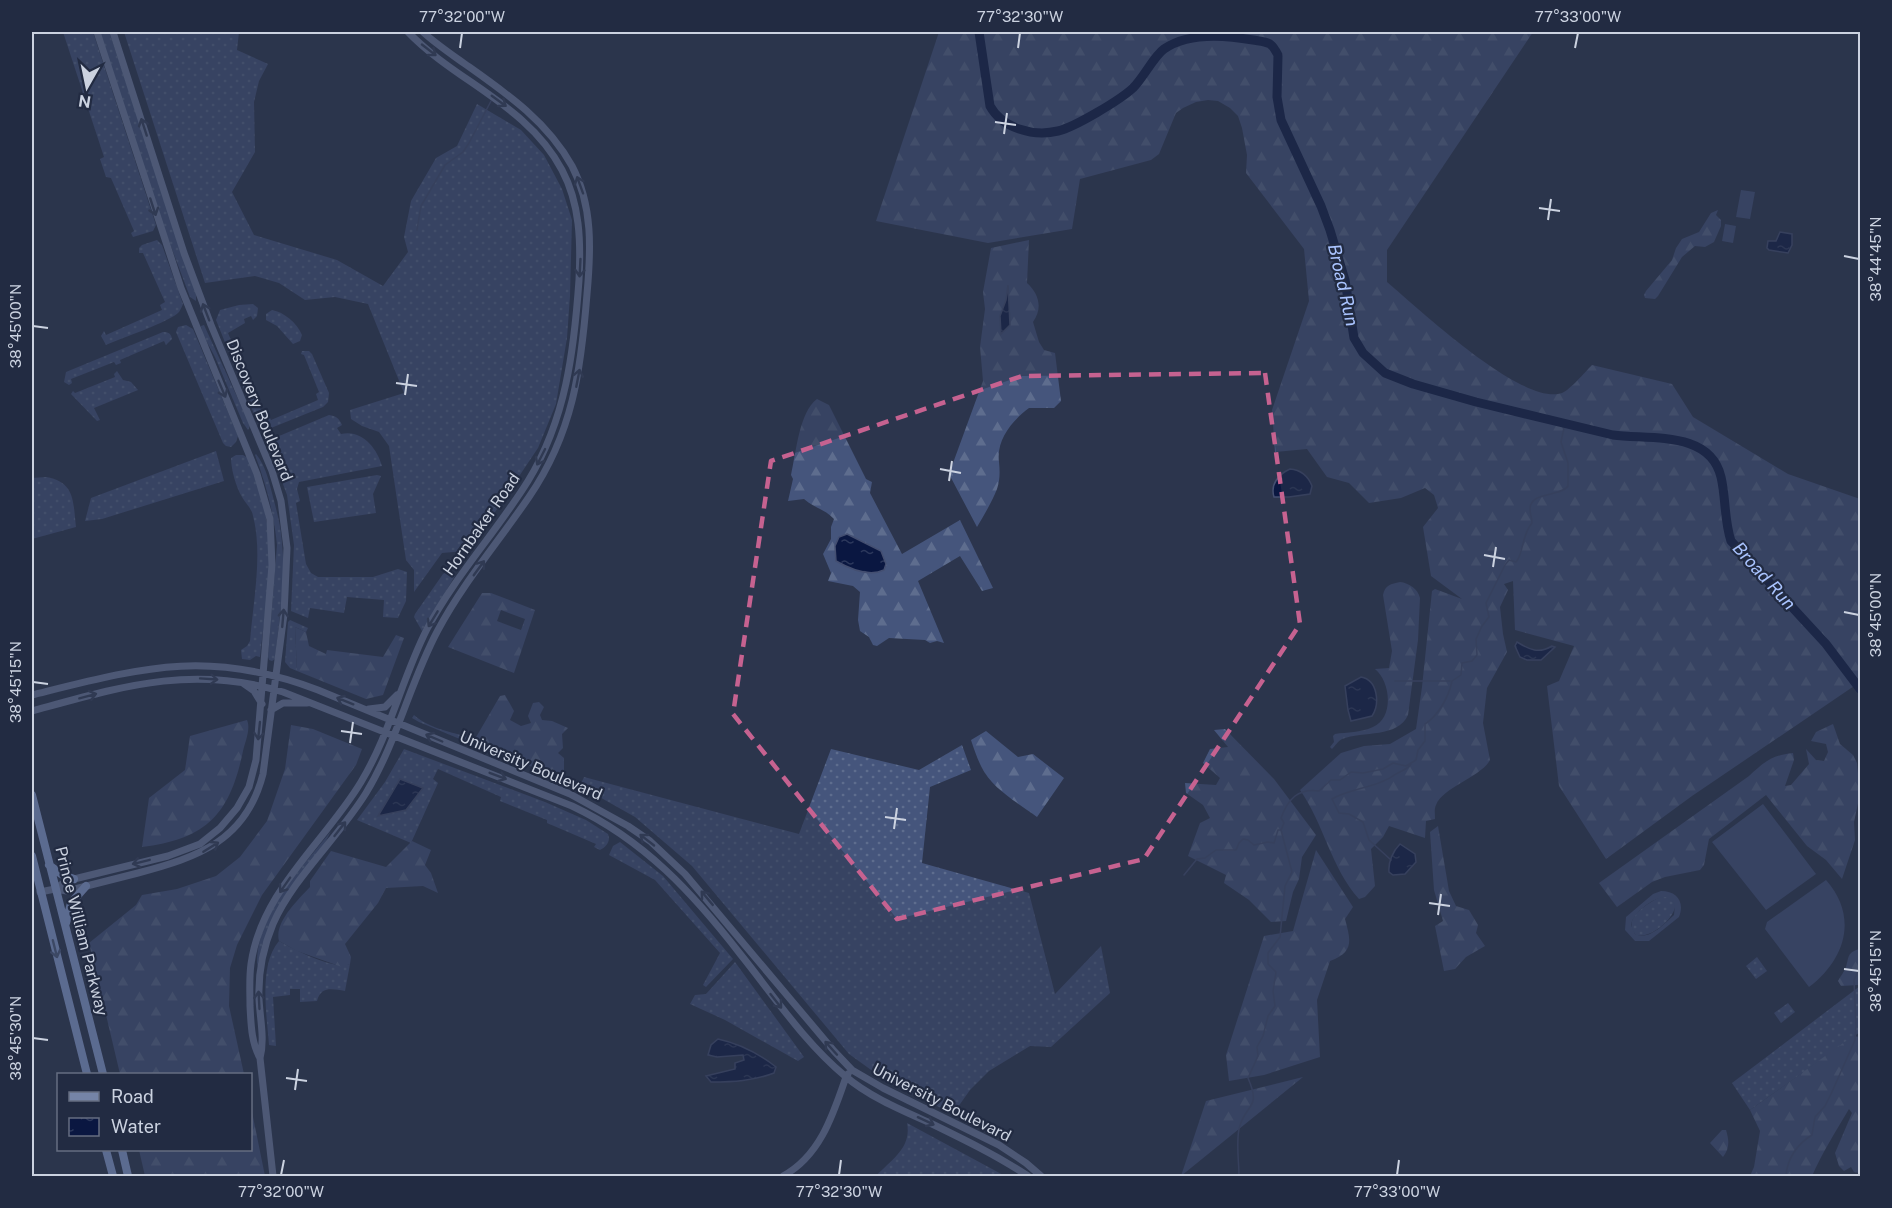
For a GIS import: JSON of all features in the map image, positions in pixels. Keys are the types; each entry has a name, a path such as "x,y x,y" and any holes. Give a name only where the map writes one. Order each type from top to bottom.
{"highway":[{"name":"Prince William Parkway","path":"32,795 102,1073"},
{"name":"Prince William Parkway","path":"32,856 87,1073"},
{"path":"49,864 61,874 74,879"},
{"path":"66,930 69,906 86,886"},
{"path":"107,1151 113,1176"},
{"path":"122,1151 128,1176"}],"main road":[{"name":"Discovery Boulevard","path":"55,889 66,881 186,850 213,834 229,819 242,801 253,775 262,704 272,565 272,534 264,494 181,288 97,32"},
{"name":"Discovery Boulevard","path":"40,892 55,889 67,891 186,860 219,842 236,825 248,810 261,781 284,614 287,548 281,501 273,471 211,325 184,253 113,32"},
{"name":"Hornbaker Road","path":"260,1058 254,1047 250,978 253,955 265,919 285,885 353,795 367,772 428,627 518,497 542,456 565,395 572,358 579,290 579,228 573,195 561,168 534,130 519,116 427,49 408,32"},
{"name":"Hornbaker Road","path":"273,1176 260,1058 263,1046 259,1000 260,974 266,943 291,892 367,791 399,724 426,653 447,615 530,496 557,446 576,390 584,336 590,238 586,204 576,176 561,148 533,115 423,32"},
{"path":"452,67 458,59"},
{"name":"University Boulevard","path":"32,695 121,673 171,665 223,666 264,673 364,709 570,794 621,821 672,860 826,1043 852,1070 883,1088 999,1145 1041,1176"},
{"name":"University Boulevard","path":"32,711 126,686 151,682 193,678 263,686 313,703 572,806 600,820 646,851 684,886 741,954 786,1013 817,1049 846,1077 890,1104 982,1148 1028,1176"},
{"path":"239,682 254,691 262,704"},
{"path":"364,709 385,708 401,690"},
{"path":"271,710 283,703 313,703"},
{"path":"229,819 236,825"},
{"path":"783,1176 800,1164 821,1138 831,1119 846,1077 852,1070"}],"highlighted area":[{"path":"1265,373 1300,624 1144,859 897,919 733,714 771,461 1022,376"}],"green space":[{"path":"63,32 93,32 156,225 153,231 133,237 131,233 134,231 111,178 106,177 100,159 104,157"},
{"path":"100,32 110,34 196,294 196,301 190,297 164,228"},
{"path":"124,32 239,32 237,50 268,64 259,81 254,102 255,152 232,192 254,235 337,260 383,286 408,252 404,237 411,201 436,158 457,146 477,104 521,130 544,155 562,189 572,220 570,296 567,338 556,404 538,448 489,521 465,551 442,553 414,592 414,570 406,560 389,446 379,432 351,419 350,410 404,393 368,304 335,297 305,300 279,283 255,276 205,283"},
{"path":"939,32 1533,32 1387,250 1387,282 1471,352 1523,385 1545,393 1562,393 1592,365 1672,384 1693,417 1788,474 1860,499 1860,682 1692,796 1606,859 1559,786 1547,686 1559,681 1574,646 1515,630 1513,581 1504,584 1508,590 1500,607 1507,652 1487,688 1483,723 1490,760 1479,772 1454,787 1440,799 1435,807 1435,819 1426,821 1425,838 1389,826 1383,837 1371,849 1375,886 1365,897 1359,899 1341,874 1300,790 1341,753 1364,746 1390,744 1416,729 1432,591 1435,589 1462,599 1431,576 1423,527 1438,508 1434,495 1425,488 1401,498 1369,503 1349,483 1327,477 1307,449 1275,452 1272,410 1309,301 1304,249 1246,173 1247,155 1238,116 1218,101 1196,102 1176,113 1159,154 1151,160 1080,179 1072,229 988,243 876,221"},
{"path":"1741,190 1755,192 1750,219 1736,217"},
{"path":"1718,210 1716,215 1721,220 1721,226 1714,242 1705,247 1695,246 1682,257 1658,296 1655,299 1645,298 1646,291 1672,260 1682,239 1699,232 1711,213"},
{"path":"1725,224 1736,226 1733,243 1722,241"},
{"path":"157,240 162,245 183,304 181,309 166,320 106,345 101,336 104,331 106,335 162,310 160,305 165,302 143,253 139,253 142,245"},
{"path":"1029,240 1027,283 1037,296 1039,306 1033,322 1044,350 1055,353 1061,401 1054,408 1029,408 1007,431 1000,446 1000,476 997,489 977,527 949,474 983,381 980,347 985,309 983,292 991,248"},
{"path":"253,304 258,308 257,316 253,320 251,316 244,319 245,323 228,333 264,417 269,416 271,420 318,400 316,394 319,392 304,355 301,354 302,351 309,351 312,354 329,393 328,402 323,407 271,428 261,427 258,424 216,320 220,310"},
{"path":"272,310 281,313 293,322 302,335 300,341 293,344 277,326 266,320 266,314"},
{"path":"186,325 193,329 238,436 231,447 223,443 176,332 178,327"},
{"path":"204,325 245,414 250,426 248,430 202,333 201,326"},
{"path":"163,332 169,333 172,339 166,345 164,341 120,360 121,363 116,365 114,362 71,379 72,383 69,385 64,382 66,372"},
{"path":"117,371 123,380 131,382 138,390 94,408 100,420 97,421 71,394 73,391 75,393 115,377 114,374"},
{"path":"817,399 829,405 866,479 872,482 870,493 902,554 960,520 993,588 982,591 960,556 918,581 944,643 889,638 877,646 873,645 869,637 860,631 858,620 860,592 853,586 828,581 831,573 823,554 831,539 834,519 804,499 788,501 802,423 811,405"},
{"path":"329,415 340,421 342,425 337,428 341,434 356,434 368,441 382,466 299,482 297,489 300,501 296,503 306,564 311,573 318,577 373,577 398,569 407,572 406,601 398,618 383,617 384,600 347,597 344,613 310,608 308,618 291,611 294,545 287,495 270,449 272,439"},
{"path":"216,451 224,481 102,519 85,521 91,498"},
{"path":"256,454 268,480 279,520 282,542 282,600 275,659 272,661 268,657 277,545 272,511"},
{"path":"236,455 248,458 266,517 268,534 268,587 260,657 256,656 250,660 242,659 241,650 250,641 257,562 256,531 252,513 240,493 233,473 231,458"},
{"path":"381,476 373,494 376,513 314,522 307,487"},
{"path":"46,477 56,480 68,489 73,502 76,527 32,539 32,478"},
{"path":"448,571 453,572 455,576 422,631 414,617 415,614 443,574"},
{"path":"1400,582 1413,587 1420,598 1418,640 1408,715 1403,722 1388,731 1342,739 1332,749 1330,747 1334,742 1335,734 1368,729 1380,722 1384,716 1388,700 1387,691 1375,669 1389,668 1392,651 1383,595 1387,587"},
{"path":"482,593 491,593 535,610 514,673 448,647","holes":["501,610 525,619 521,630 497,621"]},
{"path":"290,620 308,628 306,632 295,627 297,671 285,662"},
{"path":"295,627 306,632 309,646 326,654 327,650 383,657 396,635 404,638 383,695 366,699 297,671"},
{"path":"505,695 514,711 510,720 521,726 531,723 528,716 533,703 539,702 544,707 540,715 542,720 552,721 568,728 562,734 563,748 558,753 564,758 564,773 559,778 479,745 475,739 500,696"},
{"path":"414,715 435,727 475,739 479,747 419,722 412,718"},
{"path":"247,720 248,731 238,773 231,791 212,820 199,830 183,837 142,847 149,798 185,770 190,736"},
{"path":"1833,724 1840,744 1853,755 1857,763 1860,794 1854,822 1855,840 1842,879 1826,860 1807,846 1766,795 1709,839 1704,865 1700,870 1652,882 1617,907 1599,883 1759,767 1779,755 1793,753 1794,760 1785,786 1791,785 1809,764 1806,749 1816,760 1824,761 1828,752 1826,744 1811,741 1816,732"},
{"path":"291,725 313,729 362,749 356,765 262,895 237,945 230,968 229,1006 244,1073 120,1073 89,943 136,905 142,895 177,889 216,876 240,857 267,821 285,769"},
{"path":"1225,729 1274,779 1316,835 1302,857 1299,879 1293,892 1286,921 1271,922 1249,900 1224,883 1226,875 1188,856 1200,823 1210,818 1203,805 1186,793 1185,783 1216,785 1220,778 1203,763 1210,749 1228,747 1214,730"},
{"path":"986,731 1018,757 1033,754 1064,778 1037,817 1006,794 986,774 971,740"},
{"path":"962,745 971,770 930,787 922,863 1029,893 1055,994 1101,946 1110,993 1051,1047 1030,1046 989,1071 970,1090 953,1114 885,1080 849,1054 692,866 635,817 580,786 584,777 799,834 831,749 919,770"},
{"path":"404,749 545,802 586,820 608,834 608,841 600,850 594,847 596,844 547,823 547,820 500,801 501,797 438,769 433,779 438,783 411,843 357,820 385,782"},
{"path":"1763,804 1816,874 1766,910 1712,842"},
{"path":"1438,826 1449,891 1456,906 1469,910 1478,925 1476,933 1485,946 1466,957 1455,969 1444,971 1435,926 1443,921 1434,890 1430,832"},
{"path":"331,831 263,942 257,967 257,953 264,928 279,898"},
{"path":"412,841 431,850 425,865 431,873 438,893 423,886 386,888 378,903 345,944 351,957 350,964 342,967 297,951 279,941 278,934 283,919 310,887 310,881 331,851 386,867"},
{"path":"620,842 663,876 733,959 706,987 703,985 720,953 655,880 609,855 613,846"},
{"path":"1316,850 1353,907 1345,919 1349,945 1343,954 1330,961 1317,1000 1320,1057 1264,1075 1229,1081 1226,1055 1264,936 1293,931"},
{"path":"1826,880 1836,894 1842,909 1845,923 1843,937 1839,951 1831,964 1809,987 1765,929 1767,922"},
{"path":"1661,891 1675,895 1680,902 1681,912 1679,917 1649,941 1635,941 1625,930 1626,917 1653,894","holes":["1666,897 1675,904 1674,915 1661,927 1646,935 1635,934 1631,925 1644,906"]},
{"path":"1660,897 1670,898 1675,903 1670,917 1654,931 1645,935 1636,935 1632,929 1634,918 1643,908"},
{"path":"279,941 324,962 350,964 345,991 331,989 324,991 317,1001 300,1002 300,989 290,989 290,995 273,997 276,1046 269,1045 265,991 268,963"},
{"path":"1860,949 1860,982 1858,985 1841,986 1838,981 1846,967 1849,955"},
{"path":"1757,957 1767,971 1756,979 1746,966"},
{"path":"735,962 804,1057 798,1061 725,1020 690,1004 695,995 706,994"},
{"path":"1860,986 1860,1032 1750,1110 1732,1083"},
{"path":"1788,1003 1795,1012 1781,1023 1774,1013"},
{"path":"1853,1036 1860,1037 1859,1173 1854,1172 1851,1167 1844,1171 1839,1166 1835,1153 1852,1113 1849,1109 1812,1176 1750,1176 1754,1167 1760,1131 1750,1110"},
{"path":"1303,1077 1181,1176 1206,1101"},
{"path":"252,1112 265,1176 145,1176 139,1151 252,1151"},
{"path":"907,1123 1005,1176 876,1176 903,1147 908,1132"},
{"path":"1722,1130 1726,1130 1728,1141 1723,1157 1710,1143"}],"water":[{"path":"1780,232 1792,234 1792,245 1788,253 1767,248 1768,241 1776,241"},
{"path":"1008,285 1010,325 1001,334 1000,316 1006,300"},
{"path":"1290,469 1306,476 1312,486 1310,494 1274,497 1273,488 1276,480"},
{"path":"847,534 881,551 886,564 884,570 866,572 836,561 835,546 839,537"},
{"path":"1517,642 1535,650 1555,647 1541,660 1527,660 1520,657 1515,646"},
{"path":"1361,677 1367,679 1374,687 1377,699 1375,711 1372,716 1351,721 1345,686"},
{"path":"400,779 423,788 406,810 378,816"},
{"path":"1400,844 1415,854 1416,862 1405,874 1393,875 1389,872 1389,864"},
{"path":"718,1039 756,1053 776,1067 774,1073 758,1078 711,1082 706,1076 735,1069 735,1063 744,1060 743,1055 717,1057 708,1055 711,1045"}],"waterway":[{"name":"Broad Run","path":"979,32 990,106 995,114 1010,125 1039,133 1066,128 1086,119 1118,99 1133,88 1160,52 1184,40 1219,36 1270,44 1278,55 1277,97 1281,120 1330,230 1345,280 1354,338 1363,353 1385,373 1413,384 1476,402 1613,435 1676,440 1705,451 1715,462 1721,477 1731,541 1826,644 1860,689"},
{"path":"417,230 421,206 445,165 463,152 491,101"},
{"path":"1239,1176 1239,1129 1253,1101 1248,1078 1258,1056 1257,1047 1263,1036 1268,1016 1275,1006 1273,991 1276,972 1268,964 1268,953 1280,937 1285,886 1292,872 1281,830 1284,823 1281,818 1284,811 1291,800 1300,793 1319,791 1331,780 1340,780 1351,772 1363,773 1383,769 1393,763 1406,766 1416,760 1418,750 1425,741 1425,724 1443,705 1452,681 1461,675 1462,663 1472,661 1477,655 1476,639 1489,617 1486,603 1505,565 1509,560 1516,562 1519,558 1526,533 1532,523 1531,503 1535,499 1559,492 1568,486 1568,463 1561,442 1565,423"},
{"path":"1395,681 1450,681"},
{"path":"1391,860 1369,840 1363,822 1349,814 1339,813 1332,799 1389,779 1411,764"},
{"path":"1184,875 1197,859 1205,858 1216,850 1236,850 1243,839 1254,845 1274,843 1278,830 1281,830"},
{"path":"1786,1176 1788,1164 1794,1152 1812,1135 1815,1117 1825,1106 1855,1040 1854,980 1860,967"}]}
